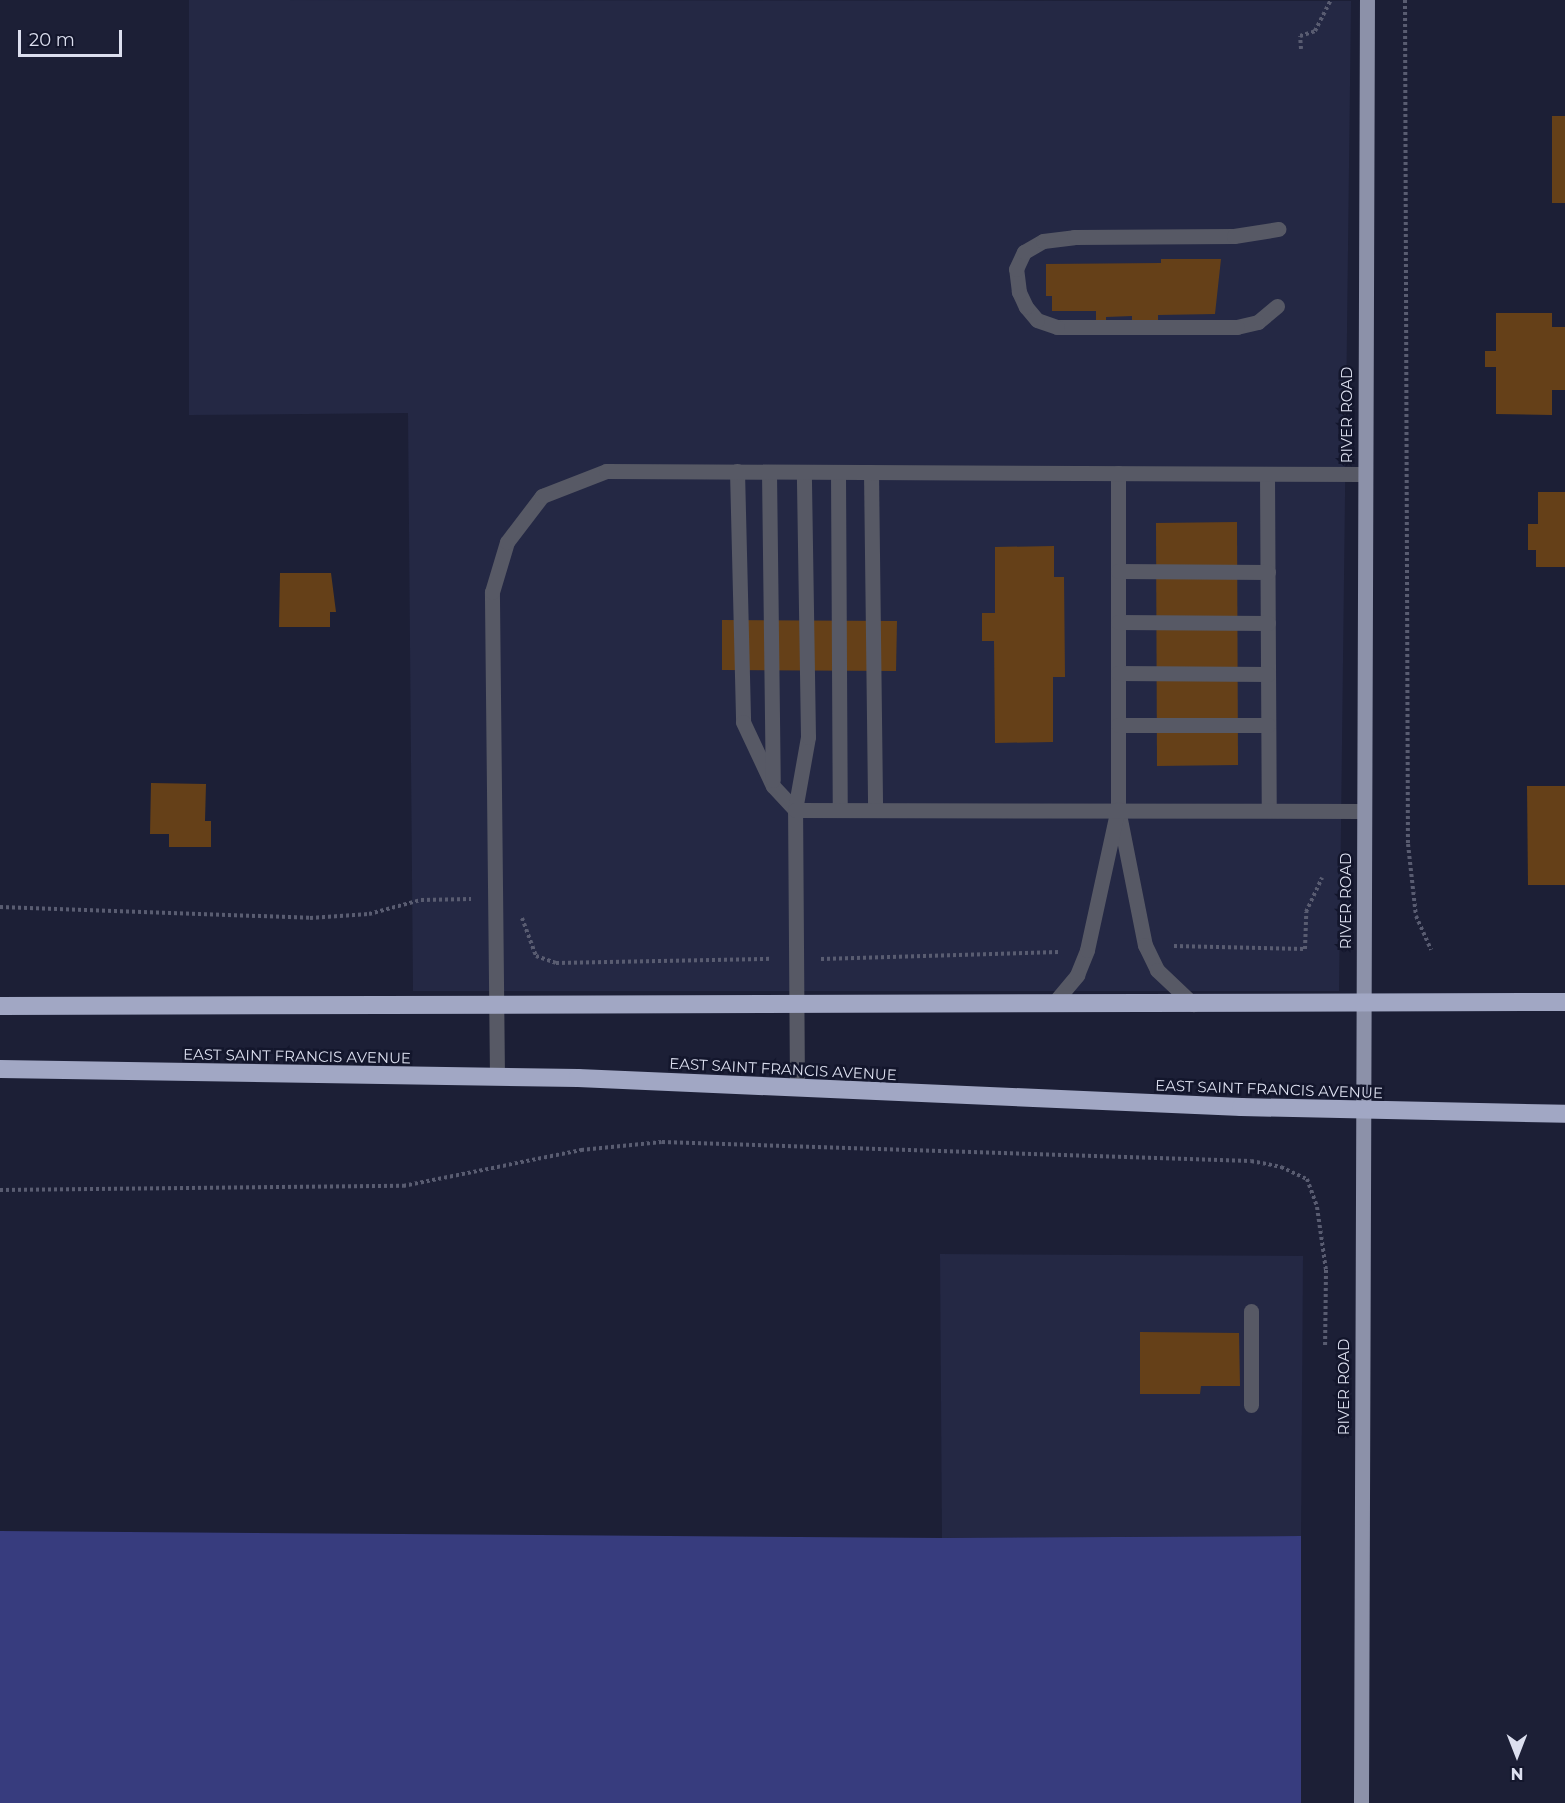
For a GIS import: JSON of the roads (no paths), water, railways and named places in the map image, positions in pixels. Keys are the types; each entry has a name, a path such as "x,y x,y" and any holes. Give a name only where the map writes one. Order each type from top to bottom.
{"highway":[{"path":"0,1006 1363,1005 1565,1002"},
{"name":"EAST SAINT FRANCIS AVENUE","path":"0,1069 497,1077 1364,1111 1565,1114"}],"main road":[{"name":"RIVER ROAD","path":"1361,1803 1367,0"}],"lane":[{"path":"1277,306 1258,322 1237,327 1057,327 1036,320 1026,308 1019,292 1016,269 1024,252 1043,241 1074,237 1234,236 1278,229"},
{"path":"497,1077 492,592 507,542 542,496 606,471 1365,474"},
{"path":"737,471 742,722 773,786 795,810 1364,811"},
{"path":"769,472 773,786"},
{"path":"797,1088 795,810 808,737 804,472"},
{"path":"838,472 840,810"},
{"path":"871,472 874,810"},
{"path":"1118,473 1118,809 1145,945 1157,970 1193,1004"},
{"path":"1267,474 1269,810"},
{"path":"1118,571 1268,572"},
{"path":"1118,622 1268,622"},
{"path":"1118,673 1268,675"},
{"path":"1118,725 1268,725"},
{"path":"1053,1004 1077,975 1087,950 1118,809"},
{"path":"1251,1311 1251,1405"}]}
